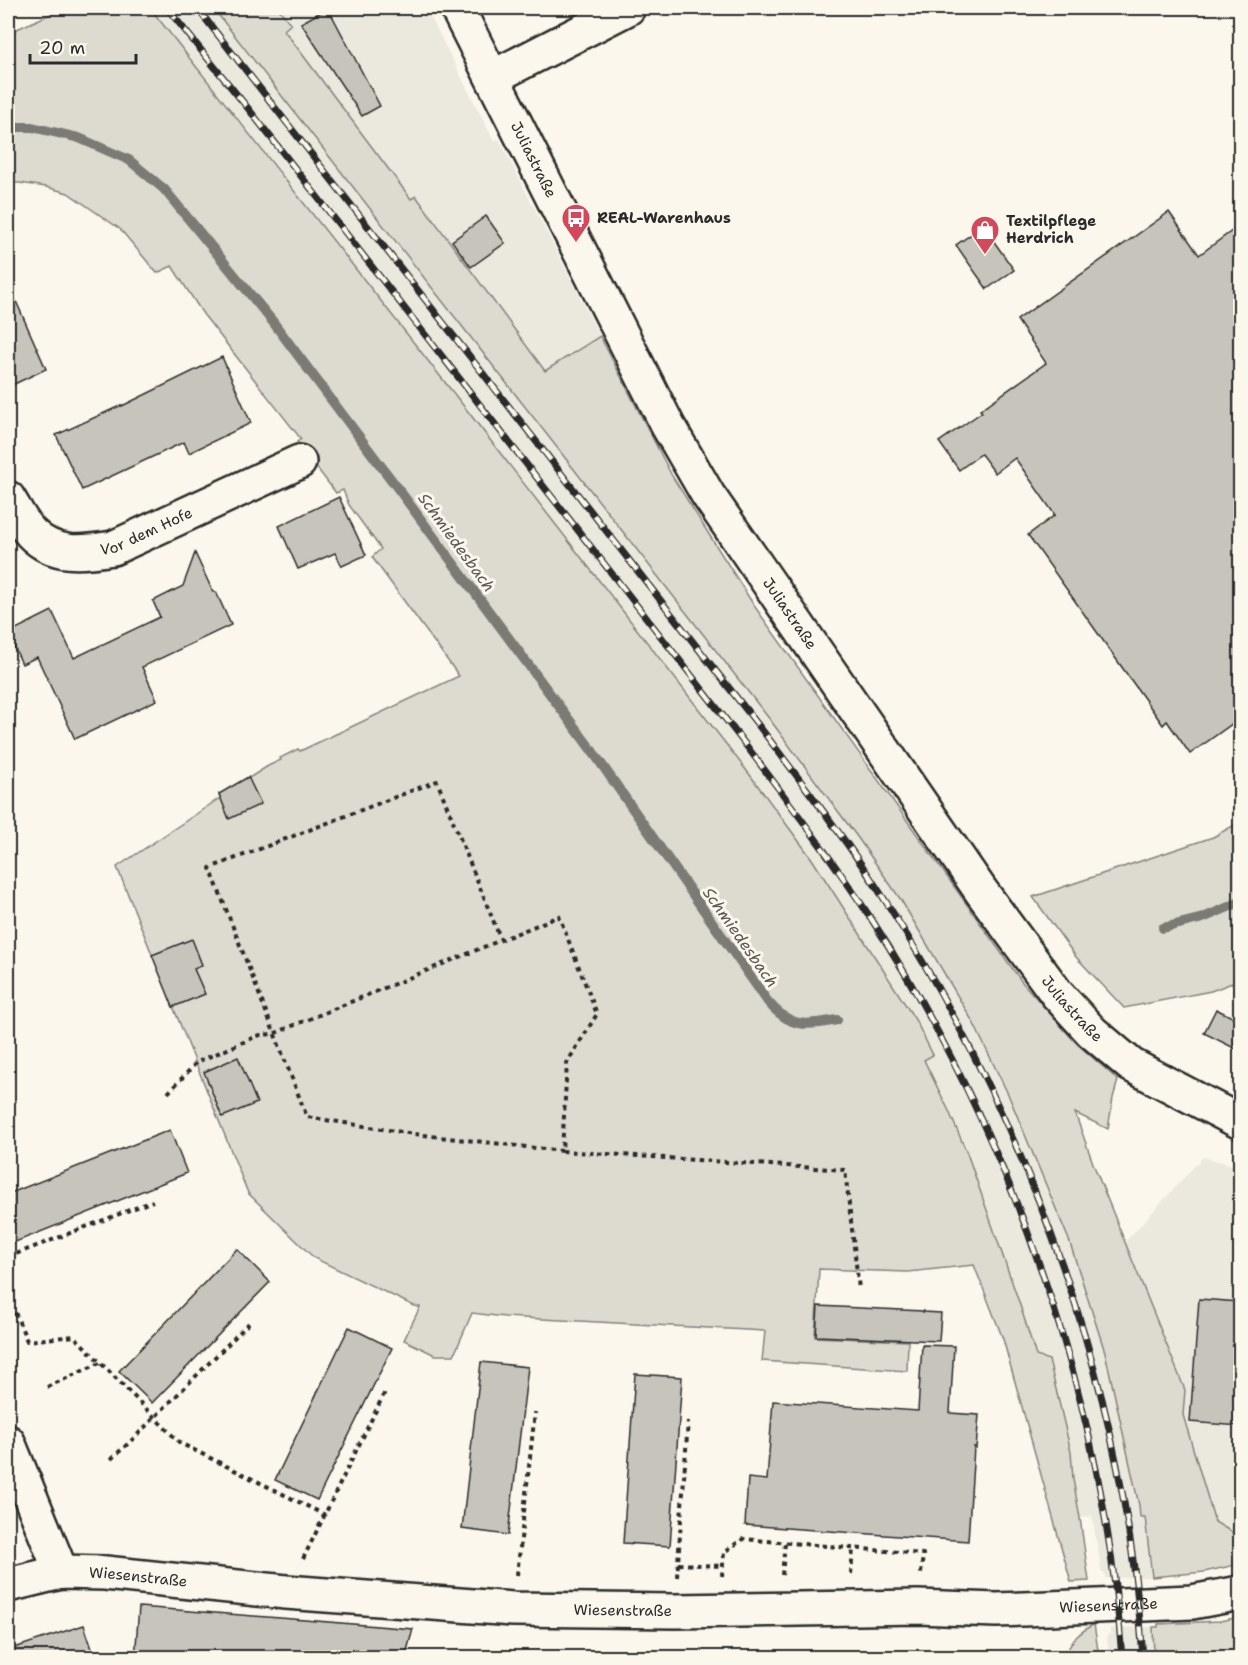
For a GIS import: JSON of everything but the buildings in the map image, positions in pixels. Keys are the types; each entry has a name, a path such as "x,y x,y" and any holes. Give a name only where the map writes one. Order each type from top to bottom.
{"street":[{"name":"Juliastraße","path":"457,8 668,426 708,495 981,891 1057,994 1092,1032 1131,1065 1240,1122"},
{"path":"493,77 628,8"},
{"name":"Vor dem Hofe","path":"8,498 30,532 45,545 62,551 84,553 113,548 299,462"},
{"path":"8,1442 61,1572"},
{"name":"Wiesenstraße","path":"8,1585 61,1572 105,1573 286,1592 513,1609 675,1611 918,1607 996,1610 1192,1602 1240,1593"}],"path":[{"path":"501,940 437,781 210,868 307,1117 414,1134 562,1152 845,1170 859,1289"},
{"path":"168,1093 197,1062 260,1035 273,1034 559,916 597,1014 567,1063 562,1152"},
{"path":"8,1257 153,1201"},
{"path":"8,1296 27,1341 74,1336 180,1443 325,1515"},
{"path":"111,1459 250,1322"},
{"path":"47,1387 100,1363"},
{"path":"286,1592 385,1392"},
{"path":"513,1609 535,1412"},
{"path":"675,1611 688,1421"},
{"path":"719,1610 724,1552 743,1539 923,1554 922,1570"},
{"path":"782,1576 785,1543"},
{"path":"851,1574 853,1548"},
{"path":"678,1564 722,1566"}],"shaded area":[{"path":"64,8 150,8 466,409 750,775 812,859 916,1021 933,1055 924,1060 967,1153 1036,1356 1049,1360 1071,1452 1089,1581 1071,1582 1003,1339 974,1265 908,1272 819,1269 815,1337 908,1341 907,1371 762,1361 765,1331 505,1317 472,1313 454,1355 435,1355 404,1340 420,1307 314,1258 248,1193 117,867 220,798 219,794 281,760 280,758 298,749 300,751 459,676 372,557 381,549 349,505 343,490 336,493 297,442 301,439 203,314 172,266 157,273 120,229 68,193 46,187 8,183 8,33"},
{"path":"150,8 213,8 771,721 901,900 973,1022 1008,1094 1069,1240 1105,1352 1140,1516 1145,1517 1152,1577 1105,1578 1105,1573 1102,1573 1092,1516 1080,1518 1071,1452 967,1153 923,1060 916,1021 812,859 750,775 466,409"},
{"path":"213,8 278,8 291,24 284,30 411,199 416,196 545,371 600,336 672,476 755,607 1022,982 1076,1043 1118,1080 1108,1129 1075,1113 1094,1166 1185,1390 1183,1415 1215,1522 1240,1537 1240,1564 1204,1572 1152,1577 1145,1517 1140,1517 1105,1352 1069,1240 1008,1094 973,1022 901,900 771,721"},
{"path":"278,8 426,8 494,141 499,139 600,336 545,372 417,196 411,199 284,29"},
{"path":"1240,822 1240,980 1211,991 1124,1008 1076,957 1033,897 1213,837"},
{"path":"1203,1157 1240,1167 1240,1537 1215,1522 1183,1415 1185,1390 1125,1242"},
{"path":"1240,1617 1240,1657 1154,1657 1153,1627 1158,1627 1158,1624 1220,1621"},
{"path":"1094,1624 1099,1657 1066,1657 1076,1638"},
{"path":"1153,1627 1154,1657 1109,1657 1107,1635 1111,1633 1110,1628"}],"waterway":[{"name":"Schmiedesbach","path":"8,127 32,127 79,138 129,160 164,189 273,322 399,490 593,752 768,1002 791,1021 807,1024 837,1020"},
{"name":"Schmiedesbach","path":"1163,928 1203,918 1240,902"}],"railway":[{"path":"167,8 251,112 745,744 857,897 922,1003 967,1090 1007,1180 1042,1273 1072,1368 1095,1464 1112,1561 1122,1658"},
{"path":"197,8 762,730 875,885 941,994 987,1082 1028,1174 1063,1267 1092,1363 1116,1460 1133,1559 1143,1658"}],"place":[{"name":"REAL-Warenhaus","path":"576,244"},
{"name":"Textilpflege Herdrich","path":"985,256"}]}
